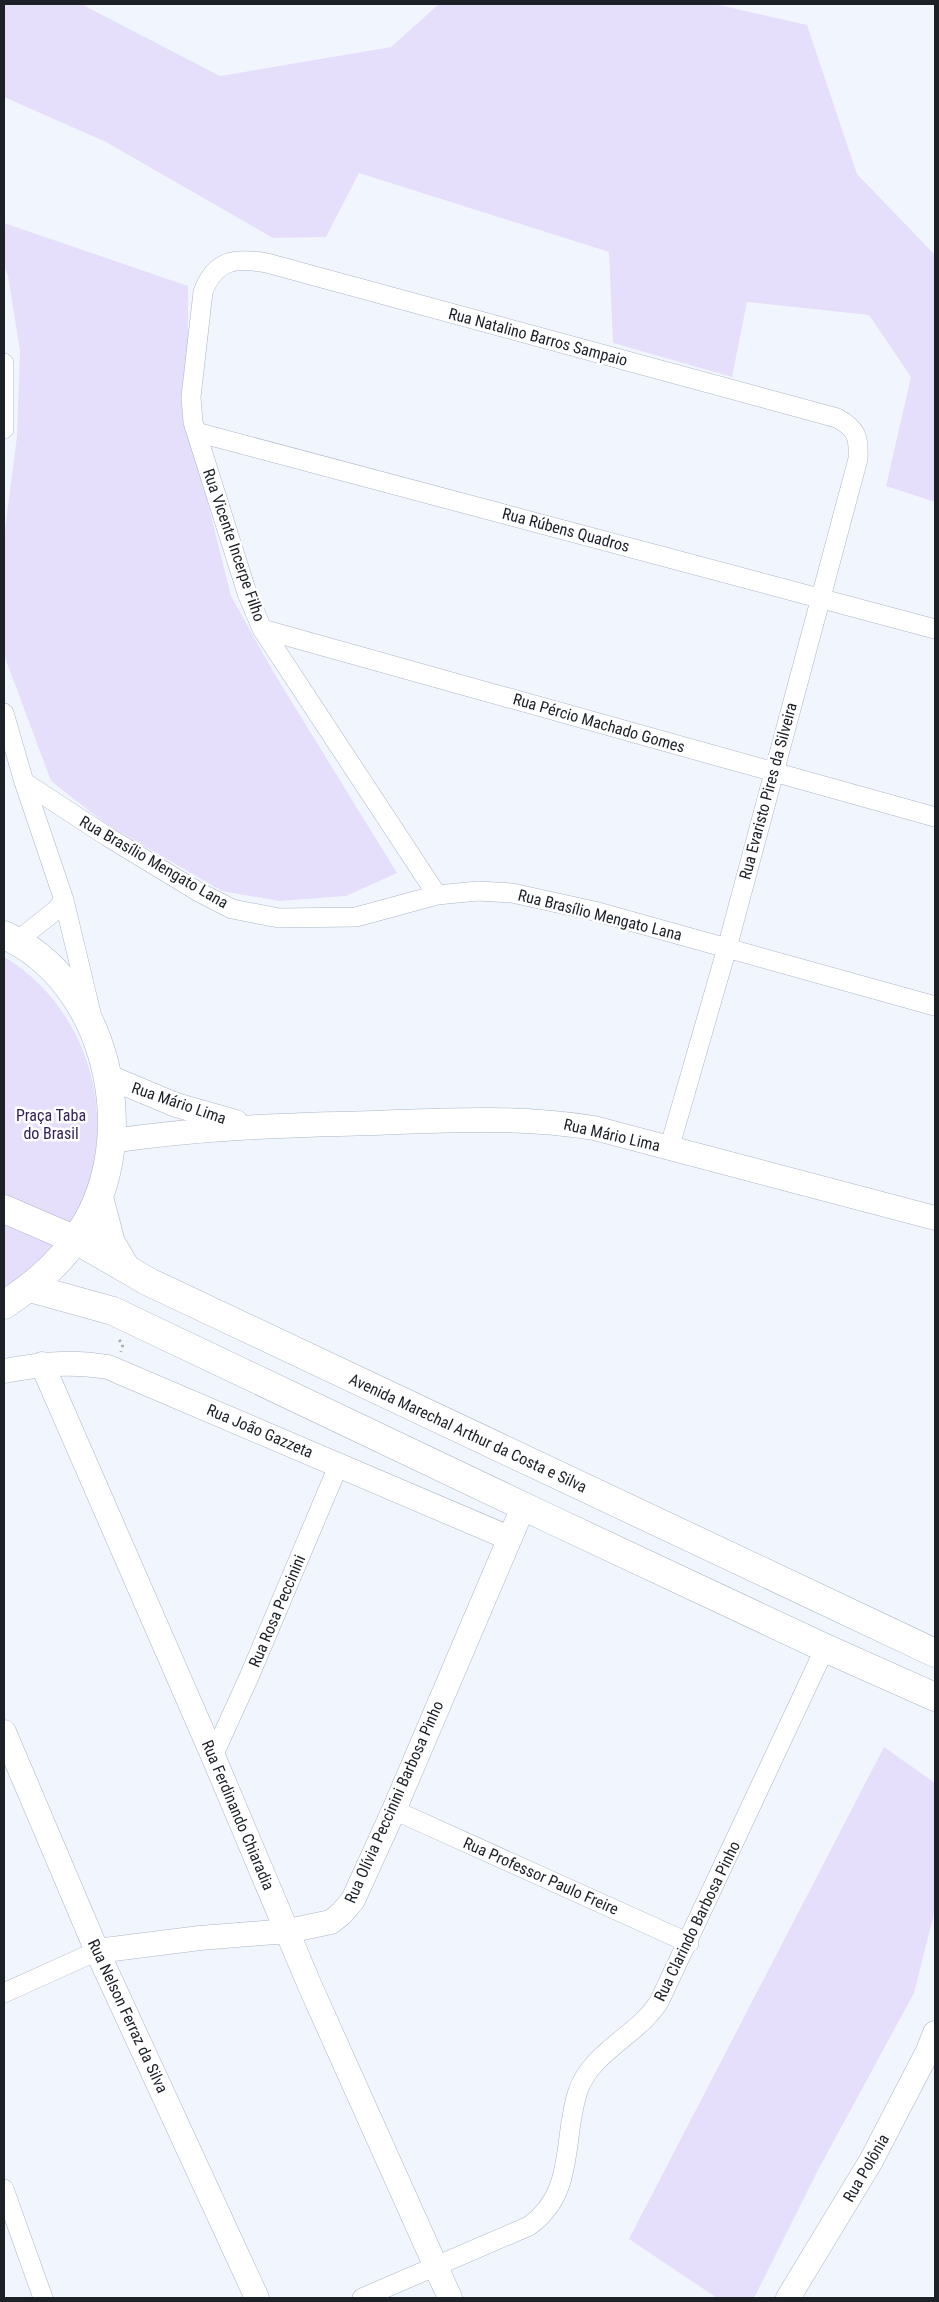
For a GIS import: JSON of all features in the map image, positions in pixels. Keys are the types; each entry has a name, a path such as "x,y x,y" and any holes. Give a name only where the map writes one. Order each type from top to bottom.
{"main road":[{"path":"4,1305 30,1288 62,1258 76,1240 99,1196 112,1141 109,1077 96,1036 77,999 50,967 10,938"},
{"path":"99,1196 111,1243 126,1268"},
{"name":"Avenida Marechal Arthur da Costa e Silva","path":"4,1209 76,1240 149,1282 935,1653"},
{"path":"30,1288 113,1311 825,1648 935,1697"},
{"path":"536,1512 566,1480"}],"street":[{"name":"Rua Natalino Barros Sampaio","path":"216,269 233,261 248,259 267,263 837,418 849,424 856,433"},
{"name":"Rua Vicente Incerpe Filho","path":"216,269 207,280 202,292 191,398 196,432 247,593 262,629 437,895"},
{"path":"4,364 4,429"},
{"name":"Rua Rúbens Quadros","path":"196,432 935,628"},
{"name":"Rua Evaristo Pires da Silveira","path":"669,1149 726,948 858,459 859,444 856,433"},
{"name":"Rua Pércio Machado Gomes","path":"262,629 935,817"},
{"path":"4,713 24,782 64,900 96,1036"},
{"name":"Rua Brasílio Mengato Lana","path":"24,782 108,837 197,891 232,908 279,918 356,917 437,895 478,891 512,893 594,911 935,1006"},
{"path":"10,938 56,910 64,900"},
{"name":"Rua Mário Lima","path":"109,1077 176,1105 250,1126"},
{"name":"Rua Mário Lima","path":"112,1141 250,1126 506,1119 551,1121 594,1128 935,1218"},
{"name":"Rua João Gazzeta","path":"4,1371 42,1364 79,1362 108,1367 339,1464 508,1538"},
{"name":"Rua Ferdinando Chiaradia","path":"42,1364 213,1756 310,1986 450,2298"},
{"name":"Rua Rosa Peccinini","path":"213,1756 249,1677 339,1464"},
{"name":"Rua Olívia Peccinini Barbosa Pinho","path":"4,1993 97,1951 200,1938 288,1931 331,1922 342,1913 353,1900 394,1810 508,1538 536,1512"},
{"name":"Rua Clarindo Barbosa Pinho","path":"362,2298 529,2226 541,2217 550,2206 561,2186 578,2092 586,2074 645,2019 659,2002 825,1648"},
{"name":"Rua Nelson Ferraz da Silva","path":"4,1732 97,1951 257,2298"},
{"name":"Rua Professor Paulo Freire","path":"394,1810 688,1943"},
{"name":"Rua Polônia","path":"788,2298 871,2161 928,2051 935,2033"},
{"path":"4,2189 43,2298"}],"green space":[{"path":"4,4 81,4 220,76 391,47 439,4 715,4 807,25 857,174 935,255 935,502 886,486 911,377 869,315 747,302 732,377 613,343 609,252 359,173 326,237 273,238 106,142 4,97"},
{"path":"4,223 188,286 188,396 191,435 231,596 274,673 397,873 346,896 279,901 222,891 106,824 51,781 4,655 4,537 17,436 20,351 8,276 4,267"},
{"name":"Praça Taba do Brasil","path":"4,957 33,978 57,1004 76,1034 89,1067 96,1102 97,1138 92,1173 72,1220 47,1254 4,1291"},
{"path":"884,1747 935,1783 935,1910 914,1993 817,2172 754,2298 717,2298 629,2239"}]}
